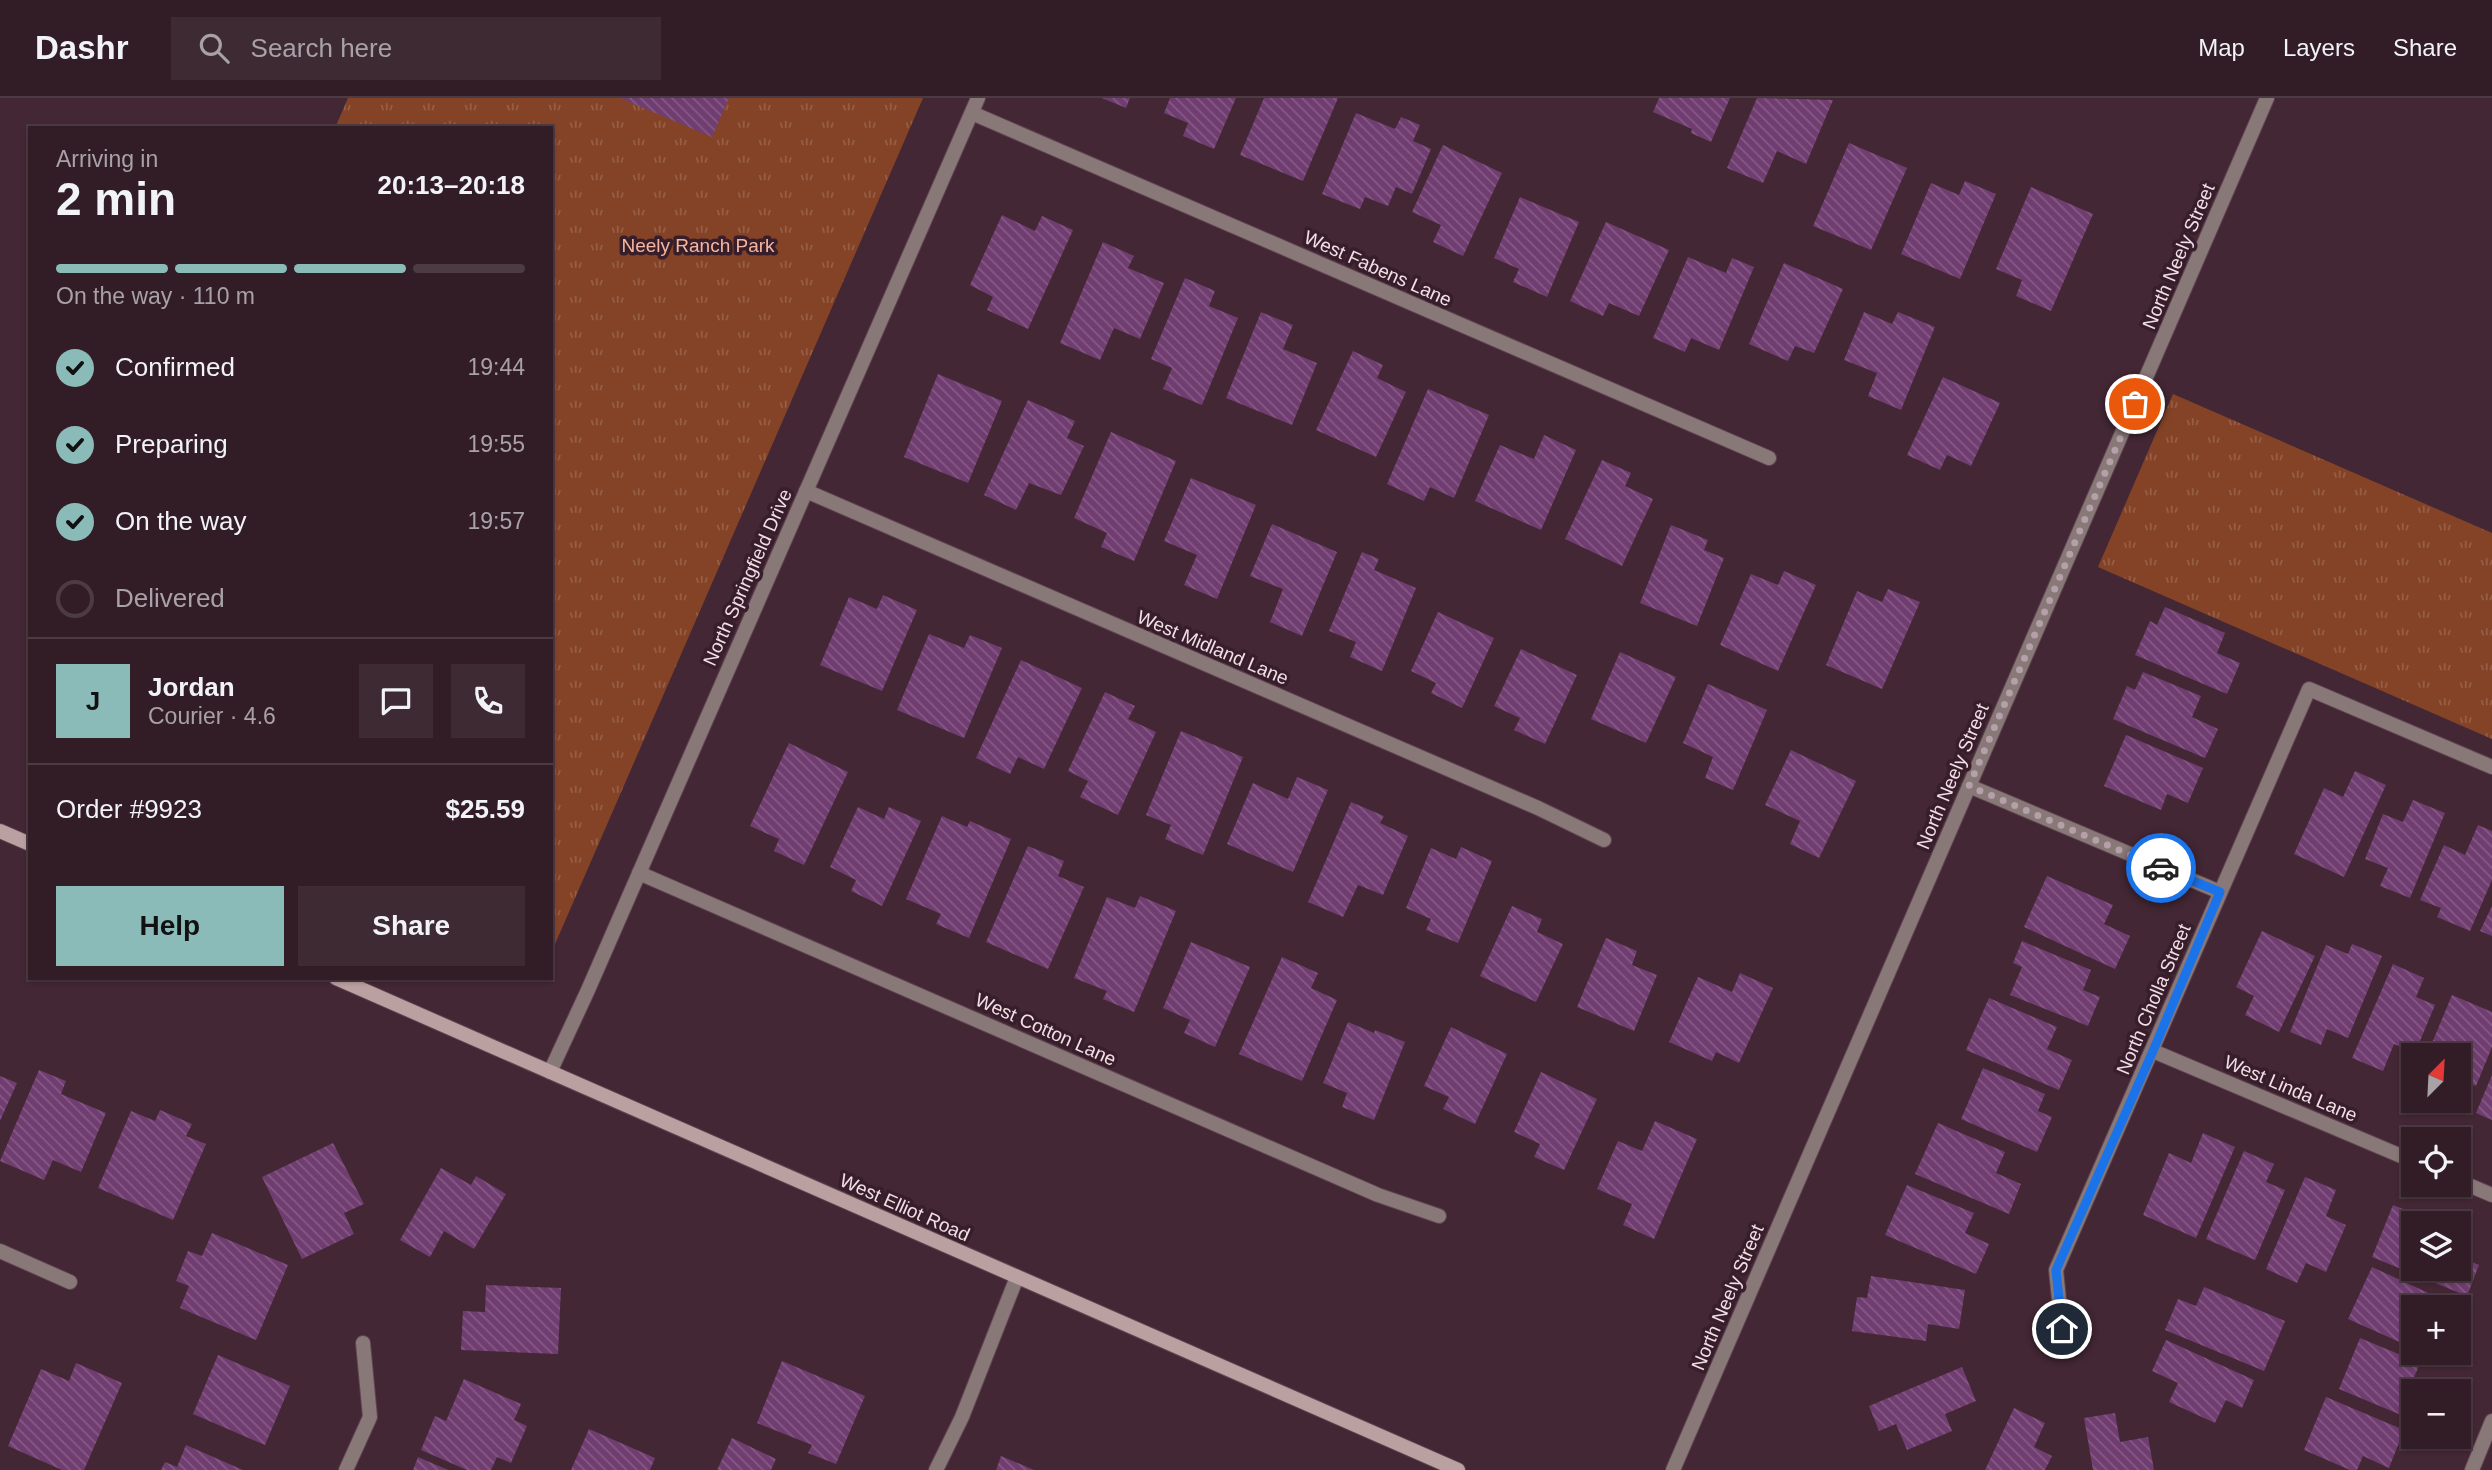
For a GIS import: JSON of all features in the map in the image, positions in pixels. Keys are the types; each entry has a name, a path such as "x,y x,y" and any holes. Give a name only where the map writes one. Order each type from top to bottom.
{"main road":[{"path":"0,831 28,843"},
{"name":"West Elliot Road","path":"342,980 1458,1470"}],"street":[{"name":"North Springfield Drive","path":"550,1072 978,98"},
{"name":"North Neely Street","path":"1673,1470 2267,98"},
{"name":"West Fabens Lane","path":"972,113 1769,458"},
{"name":"West Midland Lane","path":"806,491 1538,808 1604,840"},
{"name":"North Cholla Street","path":"2062,1329 2056,1270 2309,689 2492,767"},
{"path":"1969,786 2220,892"},
{"name":"West Cotton Lane","path":"639,873 1378,1195 1439,1216"},
{"name":"West Linda Lane","path":"2153,1051 2401,1156"},
{"path":"2471,1186 2492,1195"},
{"path":"0,1251 70,1282"},
{"path":"936,1470 962,1416 1017,1277"},
{"path":"346,1470 370,1417 363,1343"},
{"path":"2472,1470 2492,1421"}],"green space":[{"name":"Neely Ranch Park","path":"348,98 923,98 553,949 553,126 336,126"},
{"path":"2173,394 2492,533 2492,739 2098,567"}],"building":[{"path":"620,98 729,98 712,137"},
{"path":"1102,98 1130,98 1126,108"},
{"path":"1170,98 1236,98 1214,149 1183,136 1188,123 1164,113"},
{"path":"1264,98 1338,98 1303,181 1240,155"},
{"path":"1659,98 1730,98 1711,142 1691,133 1692,129 1653,112"},
{"path":"1757,98 1833,100 1806,164 1777,151 1763,183 1727,168"},
{"path":"1356,113 1395,129 1401,117 1420,125 1413,141 1431,149 1412,194 1396,187 1388,206 1365,197 1360,209 1322,194"},
{"path":"1849,143 1907,168 1871,250 1813,226"},
{"path":"1443,145 1502,173 1463,256 1433,242 1441,225 1412,212"},
{"path":"1965,181 1996,194 1960,279 1901,254 1931,183 1959,195"},
{"path":"2031,187 2093,214 2051,311 2016,296 2022,280 1996,269"},
{"path":"1520,197 1579,222 1547,297 1513,282 1519,269 1494,258"},
{"path":"1002,215 1035,231 1042,216 1073,230 1028,329 987,310 993,297 970,285"},
{"path":"1606,222 1669,250 1639,316 1609,303 1603,316 1570,301"},
{"path":"1103,242 1134,256 1128,268 1164,283 1140,339 1114,328 1100,360 1060,343"},
{"path":"1688,257 1726,273 1732,258 1754,267 1719,350 1691,338 1685,352 1653,338"},
{"path":"1784,263 1843,289 1814,353 1795,346 1788,361 1749,344"},
{"path":"1185,278 1215,291 1209,306 1238,318 1202,405 1163,389 1172,368 1151,359"},
{"path":"1261,312 1293,325 1283,349 1317,363 1292,425 1226,398"},
{"path":"1864,312 1892,324 1898,312 1935,327 1901,410 1868,396 1877,373 1844,360"},
{"path":"1353,351 1383,365 1377,378 1406,392 1376,457 1316,430"},
{"path":"938,374 1002,401 968,483 904,457"},
{"path":"1943,377 2000,403 1971,466 1947,455 1940,470 1907,455"},
{"path":"1428,389 1489,415 1454,498 1430,487 1424,501 1387,484"},
{"path":"1028,400 1075,421 1067,438 1084,446 1061,495 1029,483 1016,510 984,495"},
{"path":"1111,432 1176,461 1134,561 1101,547 1107,533 1074,518"},
{"path":"1544,435 1576,450 1541,530 1475,501 1500,445 1534,459"},
{"path":"1602,460 1631,473 1625,486 1653,499 1622,566 1565,539"},
{"path":"1191,478 1256,505 1217,599 1184,585 1197,555 1164,541"},
{"path":"1272,524 1337,552 1302,636 1270,622 1283,589 1250,576"},
{"path":"1671,525 1708,540 1704,550 1724,558 1697,626 1640,603"},
{"path":"1362,552 1379,559 1374,570 1416,588 1382,671 1350,657 1356,642 1329,631"},
{"path":"1784,571 1816,585 1778,671 1720,645 1751,574 1778,585"},
{"path":"1888,589 1920,602 1882,689 1826,665 1857,591 1882,602"},
{"path":"883,595 917,610 882,691 820,665 849,597 877,609"},
{"path":"2165,607 2225,633 2217,653 2240,663 2227,694 2135,655 2150,621 2157,625"},
{"path":"1438,612 1494,638 1462,708 1431,693 1436,683 1411,671"},
{"path":"929,634 964,648 970,635 1002,648 964,738 897,710"},
{"path":"1521,649 1577,675 1545,744 1514,730 1520,718 1494,706"},
{"path":"1620,652 1676,677 1646,743 1591,719"},
{"path":"1021,660 1082,688 1044,769 1018,757 1010,774 976,758"},
{"path":"2143,672 2201,696 2192,717 2218,729 2205,758 2113,719 2127,686 2135,690"},
{"path":"1708,684 1767,710 1733,790 1705,778 1713,757 1683,743"},
{"path":"1105,692 1135,706 1128,719 1156,732 1118,815 1080,797 1088,781 1068,771"},
{"path":"1181,731 1243,757 1203,855 1165,839 1171,825 1146,815"},
{"path":"2126,735 2203,768 2188,803 2167,794 2161,810 2104,786"},
{"path":"789,743 848,772 804,865 774,851 779,839 750,826"},
{"path":"1791,750 1856,781 1819,858 1790,844 1800,821 1765,805"},
{"path":"2355,771 2386,785 2344,877 2294,854 2324,788 2343,797"},
{"path":"1297,777 1328,790 1293,872 1227,844 1253,783 1288,799"},
{"path":"2413,800 2445,813 2410,898 2380,886 2388,868 2365,859 2383,814 2403,822"},
{"path":"1351,802 1384,816 1380,823 1408,836 1383,895 1358,885 1343,917 1308,902"},
{"path":"858,807 884,819 889,807 921,821 882,906 851,891 856,880 830,867"},
{"path":"942,816 967,827 970,821 1011,839 969,938 936,924 941,914 906,899"},
{"path":"2478,825 2492,831 2492,880 2470,931 2437,917 2441,908 2420,900 2444,845 2465,855"},
{"path":"1028,846 1064,861 1058,876 1084,887 1048,969 986,942"},
{"path":"1461,847 1492,861 1458,943 1426,930 1431,919 1406,908 1431,848 1456,859"},
{"path":"2047,876 2113,905 2104,924 2130,936 2115,969 2024,927"},
{"path":"1140,896 1176,911 1134,1012 1103,999 1107,991 1074,978 1107,897 1135,908"},
{"path":"1512,906 1542,919 1537,932 1563,944 1536,1002 1480,976"},
{"path":"2492,906 2492,936 2480,931"},
{"path":"2262,931 2315,956 2279,1032 2245,1015 2254,996 2236,987"},
{"path":"1606,938 1637,951 1632,965 1657,975 1634,1031 1577,1007"},
{"path":"2022,941 2091,970 2083,990 2100,997 2088,1026 2010,995 2022,967 2013,963"},
{"path":"1191,942 1250,967 1215,1047 1184,1033 1190,1020 1163,1008"},
{"path":"2352,944 2382,956 2348,1038 2327,1029 2321,1045 2290,1032 2326,945 2348,954"},
{"path":"1282,957 1318,973 1311,988 1337,1000 1302,1081 1239,1054"},
{"path":"2393,964 2424,978 2416,997 2435,1005 2419,1043 2401,1043 2401,1047 2394,1044 2383,1071 2352,1058"},
{"path":"1740,973 1773,988 1739,1063 1716,1052 1712,1061 1669,1042 1698,977 1732,992"},
{"path":"2452,995 2492,1012 2492,1047 2476,1086 2471,1084 2471,1043 2432,1043"},
{"path":"1989,998 2057,1027 2047,1049 2072,1060 2059,1090 1966,1050"},
{"path":"1348,1022 1405,1042 1374,1120 1342,1107 1347,1093 1323,1083"},
{"path":"1451,1027 1507,1054 1475,1124 1443,1109 1449,1097 1424,1086"},
{"path":"1983,1068 2045,1094 2038,1111 2052,1117 2037,1152 1961,1119"},
{"path":"39,1070 66,1081 61,1094 106,1113 81,1172 53,1160 44,1180 0,1161"},
{"path":"1541,1072 1597,1099 1564,1170 1534,1157 1540,1144 1514,1132"},
{"path":"2492,1075 2492,1120 2476,1113"},
{"path":"0,1076 17,1083 0,1121"},
{"path":"160,1110 192,1124 186,1136 206,1144 173,1220 98,1188 131,1111 155,1121"},
{"path":"1655,1121 1697,1139 1654,1239 1623,1225 1632,1204 1597,1189 1618,1141 1642,1151"},
{"path":"1938,1123 2005,1152 1996,1173 2021,1184 2009,1214 1915,1174"},
{"path":"2203,1133 2235,1147 2196,1238 2143,1215 2169,1153 2191,1163"},
{"path":"333,1143 364,1204 344,1213 354,1234 302,1259 262,1177"},
{"path":"2244,1151 2274,1164 2266,1182 2285,1190 2255,1260 2206,1239"},
{"path":"441,1168 471,1185 476,1176 506,1194 474,1249 444,1231 430,1257 400,1240"},
{"path":"2305,1177 2336,1190 2326,1216 2346,1225 2326,1272 2306,1263 2297,1283 2266,1269"},
{"path":"1907,1185 1974,1213 1965,1233 1989,1244 1976,1274 1885,1235"},
{"path":"2393,1205 2408,1211 2401,1211 2401,1269 2372,1257"},
{"path":"212,1233 288,1265 256,1340 180,1308 189,1286 176,1281 188,1251 202,1256"},
{"path":"2471,1262 2479,1265 2467,1295 2430,1281 2471,1281"},
{"path":"2372,1267 2433,1295 2401,1295 2401,1343 2348,1319"},
{"path":"1871,1276 1965,1290 1959,1329 1928,1324 1926,1341 1852,1331 1857,1297 1867,1298"},
{"path":"486,1285 561,1288 558,1354 461,1350 463,1311 485,1312"},
{"path":"2204,1287 2285,1321 2264,1371 2165,1330 2178,1299 2196,1306"},
{"path":"2360,1338 2401,1355 2401,1365 2419,1365 2413,1379 2401,1379 2401,1415 2339,1389"},
{"path":"2166,1340 2254,1380 2242,1408 2226,1400 2215,1423 2169,1402 2178,1383 2152,1371"},
{"path":"218,1355 290,1386 265,1445 193,1414"},
{"path":"782,1361 865,1396 836,1464 808,1453 812,1445 757,1423"},
{"path":"76,1363 122,1383 84,1470 62,1470 8,1446 41,1369 69,1381"},
{"path":"1962,1367 1976,1401 1945,1414 1952,1431 1907,1450 1896,1424 1879,1431 1869,1406"},
{"path":"464,1379 521,1404 514,1420 527,1426 511,1463 497,1457 491,1470 467,1470 421,1450 435,1416 446,1421"},
{"path":"2326,1397 2401,1429 2401,1438 2389,1468 2363,1456 2357,1470 2350,1470 2304,1450"},
{"path":"2014,1408 2045,1423 2034,1447 2052,1456 2045,1470 1985,1470"},
{"path":"2115,1413 2120,1442 2148,1437 2154,1470 2093,1470 2084,1418"},
{"path":"589,1429 655,1458 650,1470 571,1470"},
{"path":"732,1438 776,1459 771,1470 717,1470"},
{"path":"186,1445 243,1470 161,1470 165,1462 177,1467"},
{"path":"1001,1456 1034,1470 996,1470"},
{"path":"418,1457 448,1470 413,1470"}],"way so far":[{"path":"2135,404 1969,786 2161,868"}],"route":[{"path":"2062,1329 2056,1270 2220,892 2161,868"}]}
